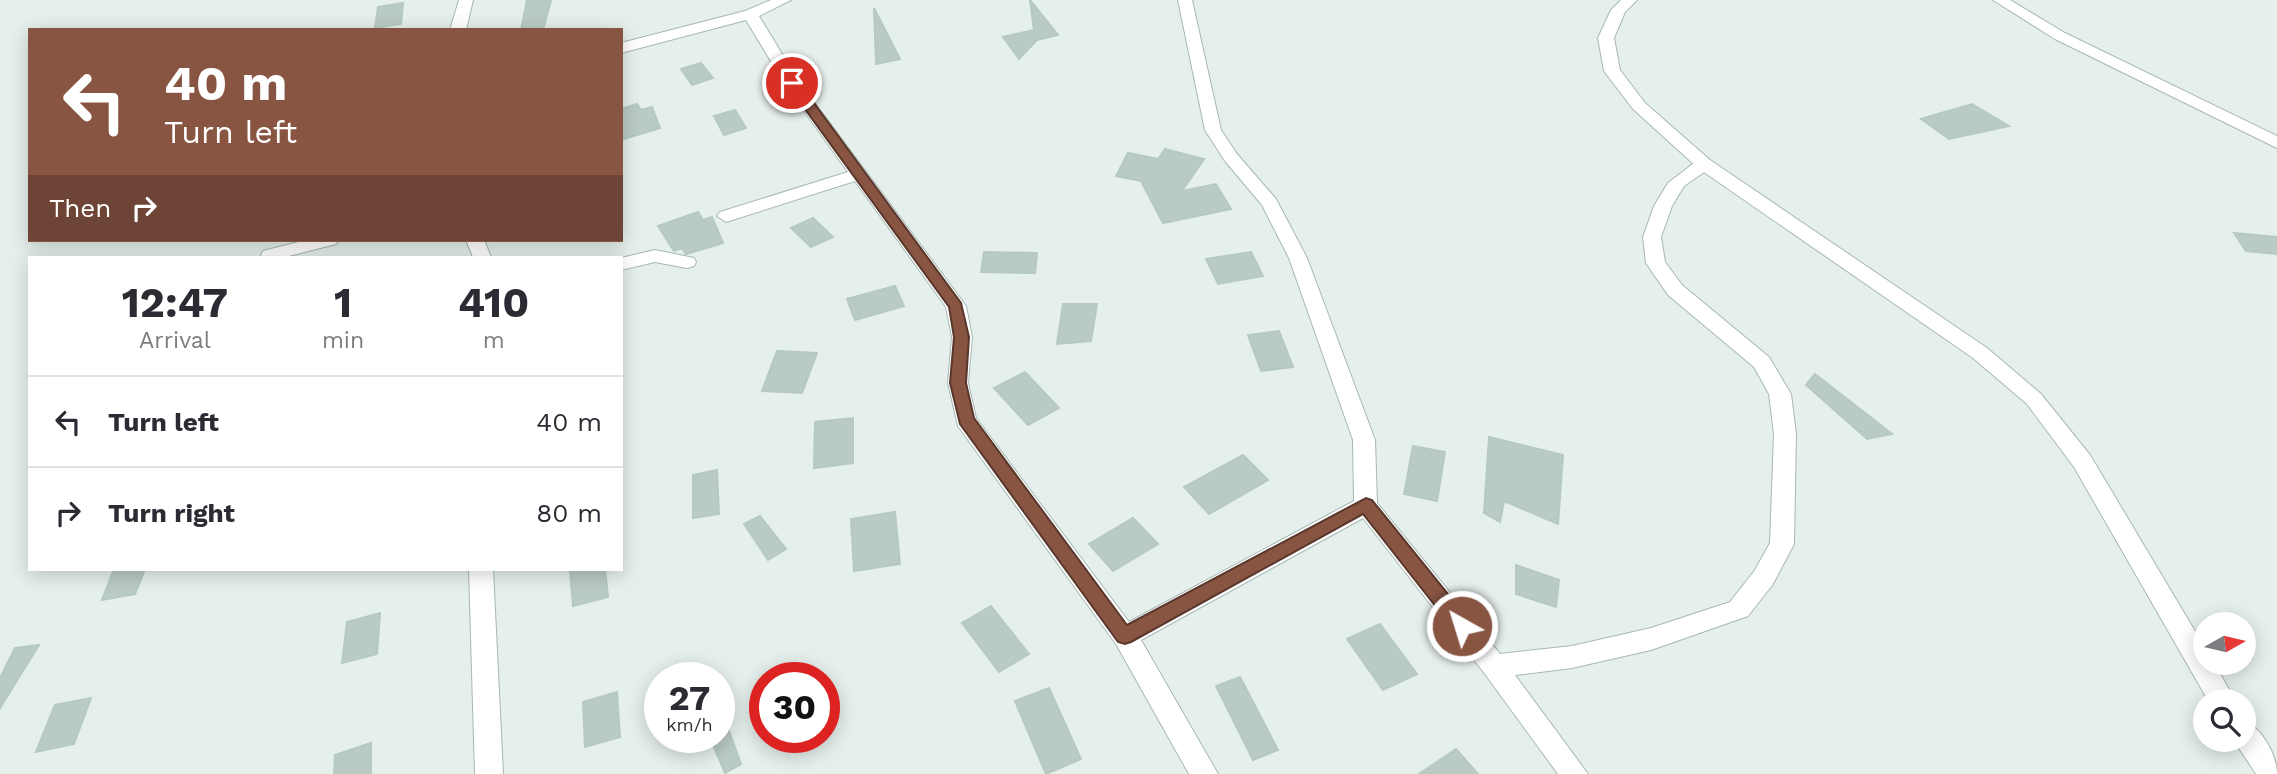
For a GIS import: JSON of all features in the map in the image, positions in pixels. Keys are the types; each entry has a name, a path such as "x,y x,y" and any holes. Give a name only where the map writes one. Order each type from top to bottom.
{"street":[{"path":"459,28 466,0"},
{"path":"623,47 750,14 784,0"},
{"path":"1185,0 1213,130 1231,157 1270,203 1298,258 1364,440 1366,505 1494,666 1574,774"},
{"path":"1630,0 1618,10 1606,38 1612,71 1639,106 1704,164 1980,353 2034,400 2082,461 2215,689"},
{"path":"2000,0 2116,65 2277,143"},
{"path":"750,14 792,83 956,306 962,337 958,383 966,419 1125,636 1204,774"},
{"path":"1494,666 1572,657 1651,639 1739,609 1765,577 1783,544 1785,434 1780,394 1762,362 1675,290 1656,262 1652,237 1663,205 1677,183 1704,164"},
{"path":"726,216 860,174"},
{"path":"270,255 321,242"},
{"path":"623,264 654,256 687,262"},
{"path":"1125,636 1366,505"},
{"path":"481,571 489,774"},
{"path":"2256,751 2271,774"}],"building":[{"path":"527,0 551,0 544,28 521,28"},
{"path":"1030,0 1058,35 1037,40 1019,59 1003,37 1034,30"},
{"path":"403,3 401,24 375,28 378,7"},
{"path":"874,8 900,59 876,64"},
{"path":"701,63 713,78 692,85 681,69"},
{"path":"637,104 641,110 652,107 660,128 623,139 623,108"},
{"path":"1972,104 2009,126 1949,139 1921,119"},
{"path":"735,110 746,128 724,135 714,116"},
{"path":"1165,149 1204,159 1182,191 1216,184 1231,209 1163,223 1141,181 1116,176 1128,153 1158,159"},
{"path":"698,212 703,220 712,217 723,243 686,254 682,248 674,251 658,226"},
{"path":"813,218 833,237 811,247 791,228"},
{"path":"2234,233 2277,237 2277,254 2246,251"},
{"path":"984,252 1037,253 1035,273 981,272"},
{"path":"1251,252 1263,276 1218,284 1206,259"},
{"path":"895,286 904,306 855,320 847,299"},
{"path":"1063,304 1097,304 1091,341 1057,344"},
{"path":"1279,331 1293,367 1261,371 1248,335"},
{"path":"777,351 817,353 802,393 762,391"},
{"path":"1025,372 1059,408 1028,425 994,388"},
{"path":"1815,374 1892,434 1867,439 1806,385"},
{"path":"853,418 853,463 814,468 815,422"},
{"path":"1489,437 1563,455 1558,524 1504,501 1500,522 1484,513"},
{"path":"1413,446 1445,452 1437,501 1404,494"},
{"path":"1243,455 1268,480 1209,514 1184,487"},
{"path":"717,470 719,514 693,518 693,475"},
{"path":"895,512 900,564 854,571 851,519"},
{"path":"760,516 786,549 768,560 744,524"},
{"path":"1133,518 1158,544 1113,571 1089,544"},
{"path":"1516,565 1559,580 1556,607 1516,594"},
{"path":"113,571 144,571 135,594 102,600"},
{"path":"570,571 605,571 608,597 573,606"},
{"path":"991,606 1029,654 999,672 962,623"},
{"path":"380,613 377,654 342,663 347,622"},
{"path":"1380,624 1417,674 1383,690 1347,639"},
{"path":"39,645 0,708 0,678 15,648"},
{"path":"1240,677 1278,750 1253,760 1216,686"},
{"path":"1049,688 1081,759 1046,774 1015,701"},
{"path":"617,692 620,737 585,747 583,702"},
{"path":"91,698 74,744 36,752 55,705"},
{"path":"371,743 371,774 334,774 335,755"},
{"path":"735,748 741,764 725,773 717,753 735,753"},
{"path":"1456,749 1478,774 1419,774"}],"route":[{"path":"792,83 956,306 962,337 958,383 966,419 1125,636 1366,505 1462,626"}]}
